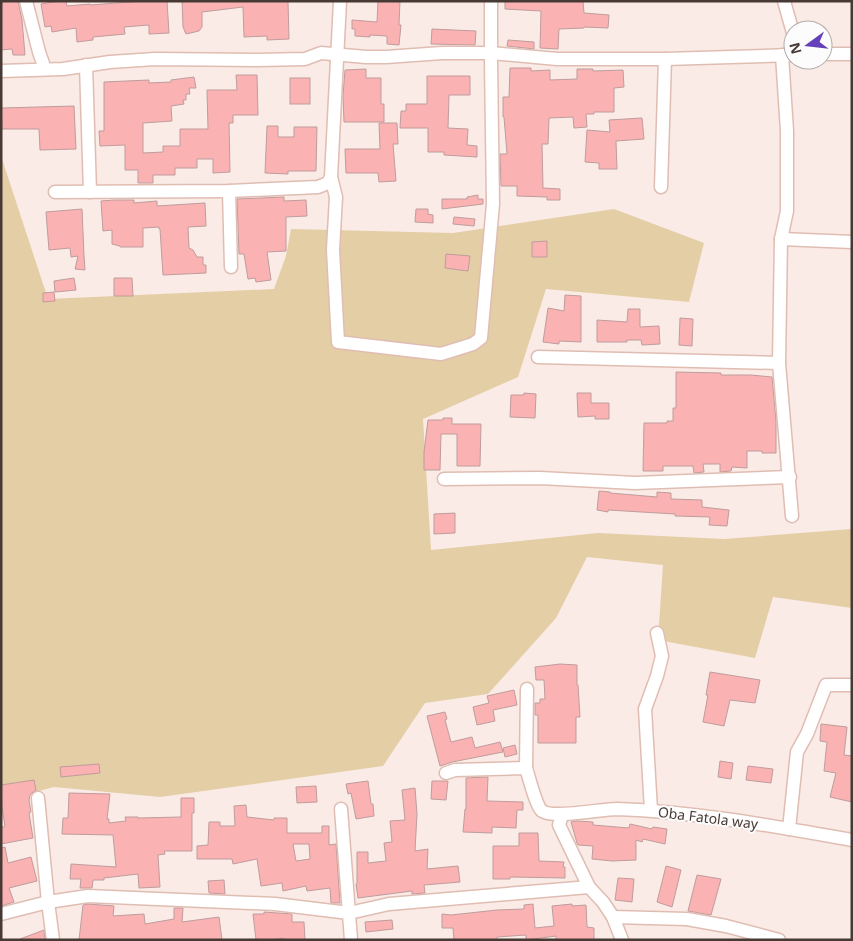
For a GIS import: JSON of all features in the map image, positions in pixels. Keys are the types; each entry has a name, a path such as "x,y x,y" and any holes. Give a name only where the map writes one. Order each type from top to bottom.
{"street":[{"path":"26,1 45,69"},
{"path":"340,1 331,176 336,198 333,250 338,342 441,354 473,344 481,338 493,204 491,1"},
{"path":"784,1 789,20"},
{"path":"1,71 63,69 110,62 155,59 305,59 321,53 366,58 442,53 491,53 557,59 665,59 783,55"},
{"path":"833,54 852,54"},
{"path":"661,187 665,59"},
{"path":"86,65 90,192"},
{"path":"788,70 787,211 781,239 779,363 792,516"},
{"path":"55,192 229,191 318,187 328,183 331,176"},
{"path":"229,191 231,267"},
{"path":"781,239 852,242"},
{"path":"538,357 779,363"},
{"path":"444,479 540,478 636,483 790,476"},
{"path":"650,810 649,757 645,709 662,656 656,633"},
{"path":"789,829 796,752 807,734 826,684 852,685"},
{"path":"527,689 526,768 538,806 543,812 562,815 559,825 589,886 613,917 622,940"},
{"path":"446,773 455,770 526,768"},
{"path":"38,798 53,940"},
{"path":"341,809 351,940"},
{"name":"Oba Fatola way","path":"562,815 612,809 650,810 698,815 852,840"},
{"path":"1,914 48,902 88,896 276,904 349,914 389,904 589,886"},
{"path":"613,917 687,919 726,926 779,940"}],"shaded area":[{"path":"1,156 48,299 274,289 286,256 291,229 453,233 614,209 704,243 689,302 546,289 518,377 423,419 431,550 598,533 724,539 852,529 852,608 773,597 755,658 658,640 663,565 587,557 556,618 488,694 425,703 383,766 160,797 54,787 1,801"}],"building":[{"path":"1,1 18,1 22,20 25,55 13,55 12,49 1,50"},
{"path":"66,1 67,6 167,1 169,33 149,34 149,25 124,27 125,34 93,37 93,40 77,42 76,28 52,32 51,26 45,27 41,4"},
{"path":"182,1 288,1 289,39 267,40 267,36 244,37 243,7 202,12 202,27 199,31 186,34 183,27"},
{"path":"378,1 400,1 399,25 401,25 399,45 387,44 387,36 355,36 355,29 352,29 352,20 377,22"},
{"path":"505,1 583,1 584,13 609,15 608,28 559,29 558,49 540,48 541,11 505,9"},
{"path":"432,29 476,31 475,45 431,44"},
{"path":"508,40 534,42 534,49 507,46"},
{"path":"510,68 531,68 531,71 550,70 550,80 577,79 577,69 593,69 593,71 623,70 624,87 614,88 614,112 586,114 587,127 574,128 573,117 549,118 548,144 542,144 543,188 560,189 560,200 547,200 547,197 517,196 517,186 501,186 500,154 507,154 503,97 509,97"},
{"path":"366,69 366,78 381,78 381,104 384,104 384,122 344,122 343,95 345,70"},
{"path":"236,75 257,75 258,115 233,115 233,123 229,123 230,172 213,173 213,159 197,159 197,168 175,168 175,175 153,175 153,183 138,183 138,170 125,170 125,145 100,146 99,131 104,131 104,82 149,80 149,83 171,82 171,80 194,77 196,88 189,88 190,94 186,94 186,100 183,100 184,104 171,106 172,121 143,123 143,153 163,152 163,146 180,146 180,129 208,129 207,90 237,90"},
{"path":"427,76 470,76 470,95 449,95 448,128 468,129 467,145 477,146 477,157 444,155 444,152 428,152 428,128 400,128 401,111 406,111 406,104 427,104"},
{"path":"290,78 310,78 310,104 290,104"},
{"path":"74,106 76,149 40,150 39,129 2,129 1,108"},
{"path":"642,118 644,139 616,141 617,169 599,169 599,163 585,162 587,130 610,132 609,120"},
{"path":"379,123 397,123 398,144 393,144 396,181 379,182 378,173 346,173 345,149 380,149"},
{"path":"267,126 278,126 278,137 294,137 294,127 317,127 316,171 288,171 288,174 265,173"},
{"path":"478,195 478,199 483,199 483,204 442,209 442,199 467,199 467,197"},
{"path":"284,197 284,201 306,200 307,216 286,217 286,251 267,252 271,280 256,282 255,278 248,279 244,254 239,254 237,199"},
{"path":"134,200 134,203 157,201 157,206 205,203 206,226 188,227 189,248 193,250 197,257 203,257 206,273 163,275 159,227 143,228 143,247 120,247 112,244 112,230 103,231 101,201"},
{"path":"82,209 85,270 75,269 78,256 71,257 70,248 49,250 46,212"},
{"path":"416,209 428,209 428,214 433,215 433,223 415,222"},
{"path":"454,217 475,219 474,226 453,224"},
{"path":"547,241 547,257 532,257 532,242"},
{"path":"446,254 470,256 468,271 445,268"},
{"path":"74,278 76,290 55,292 54,281"},
{"path":"114,278 132,278 133,296 114,296"},
{"path":"54,292 55,301 43,302 43,293"},
{"path":"565,295 581,296 581,342 559,341 559,344 543,342 548,308 564,311"},
{"path":"628,309 640,309 640,327 659,326 660,344 642,345 641,340 597,342 597,320 627,322"},
{"path":"680,318 693,319 692,346 679,345"},
{"path":"676,372 772,377 776,421 776,453 747,451 747,468 732,467 731,471 720,472 720,464 703,464 704,472 694,473 693,466 663,466 663,471 643,471 644,423 667,423 667,421 673,421 673,408 676,408"},
{"path":"524,393 536,394 535,418 510,417 511,395 524,395"},
{"path":"577,393 591,393 591,403 609,403 609,419 595,419 595,416 578,417"},
{"path":"443,418 452,418 452,424 481,424 480,466 457,466 457,434 441,434 440,470 424,470 428,420 443,420"},
{"path":"599,491 657,497 657,492 671,493 671,499 702,500 702,507 729,510 727,526 709,525 710,517 597,510"},
{"path":"455,513 455,533 434,534 434,514"},
{"path":"560,664 577,665 580,717 576,717 576,743 538,743 538,715 535,715 535,703 540,703 540,699 545,699 544,680 536,680 535,667"},
{"path":"710,672 760,680 755,703 730,700 724,726 703,722"},
{"path":"514,690 517,705 493,710 495,721 477,725 473,707 489,703 487,696"},
{"path":"445,712 447,719 445,720 451,742 472,737 475,748 500,742 503,752 440,766 427,716"},
{"path":"821,724 847,727 844,755 852,756 852,802 830,797 836,773 824,771 827,742 820,741"},
{"path":"515,745 517,754 505,757 503,748"},
{"path":"720,761 733,763 731,779 718,777"},
{"path":"99,764 100,773 61,777 60,767"},
{"path":"748,766 773,769 771,783 746,780"},
{"path":"488,777 487,801 523,802 523,810 517,810 516,828 492,827 492,833 463,832 466,809 466,778"},
{"path":"34,780 36,790 30,795 29,800 33,838 1,844 1,828 5,826 1,802 1,785"},
{"path":"368,781 374,816 356,819 351,793 348,794 346,784"},
{"path":"432,781 448,781 446,800 431,799"},
{"path":"316,786 317,802 297,803 296,787"},
{"path":"415,788 417,814 415,851 428,849 427,869 458,866 460,882 424,885 425,893 412,894 412,891 358,898 356,884 357,852 368,852 368,863 386,861 384,843 392,842 390,821 405,820 402,790"},
{"path":"69,793 110,794 107,819 109,819 109,823 126,821 125,817 181,817 181,798 194,798 192,851 164,851 165,854 158,855 160,887 139,888 138,874 93,880 92,888 80,888 81,879 70,879 71,864 116,867 113,835 62,834 63,818 68,818"},
{"path":"246,805 247,817 274,820 274,818 287,818 287,833 322,833 322,826 329,826 329,845 336,844 340,903 331,903 330,888 307,891 306,886 283,891 282,883 261,886 257,859 233,864 232,859 197,859 197,846 208,845 209,822 220,822 220,826 235,826 234,806","holes":["293,844 309,844 310,859 296,861"]},
{"path":"571,822 593,822 593,825 629,828 630,824 652,829 653,827 667,829 665,844 643,839 642,842 636,840 636,860 612,861 592,859 593,846 578,845 577,843"},
{"path":"519,833 538,833 539,861 564,862 565,878 510,877 510,879 493,879 493,846 519,846"},
{"path":"5,847 8,863 31,857 37,881 9,888 14,902 1,906 1,848"},
{"path":"666,866 681,870 672,907 657,902"},
{"path":"697,875 721,879 711,915 688,911"},
{"path":"618,878 634,879 632,902 615,900"},
{"path":"224,880 225,894 209,893 208,881"},
{"path":"533,904 535,928 554,926 552,906 586,905 587,927 594,928 594,940 556,940 556,936 526,940 526,935 497,937 497,940 454,940 453,928 442,928 442,914 451,915 524,909 524,905"},
{"path":"83,905 114,906 113,916 144,914 145,924 174,919 174,908 183,908 182,922 219,917 222,940 79,940"},
{"path":"264,912 292,914 292,922 304,922 305,940 283,940 283,938 256,940 253,914 264,914"},
{"path":"392,920 393,929 366,932 365,922"},
{"path":"44,930 45,940 20,940 20,939"}]}
